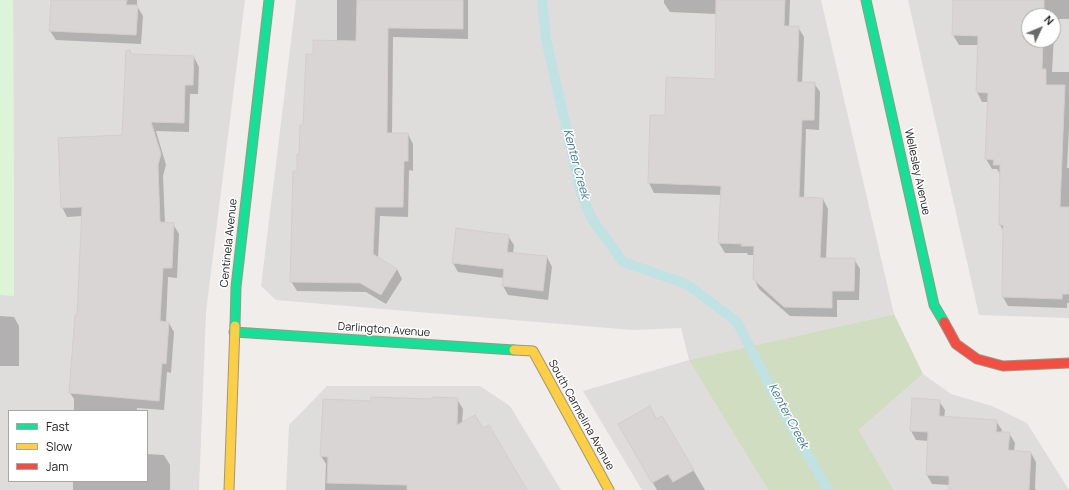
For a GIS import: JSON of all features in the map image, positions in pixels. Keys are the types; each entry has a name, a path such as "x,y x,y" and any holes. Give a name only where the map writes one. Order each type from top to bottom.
{"street":[{"name":"Centinela Avenue","path":"229,490 236,287 269,0"},
{"name":"Wellesley Avenue","path":"866,0 934,305 956,344 977,359 1003,366 1069,363"},
{"name":"Darlington Avenue","path":"234,332 532,351"},
{"name":"South Carmelina Avenue","path":"532,351 609,490"}],"shaded area":[{"path":"13,0 245,0 206,312 199,490 0,490 0,295 14,295"},
{"path":"296,0 821,0 894,314 690,360 768,490 642,490 583,391 689,360 681,328 632,330 276,300 261,286"},
{"path":"908,0 1069,0 1069,318 979,315"},
{"path":"923,374 951,394 992,406 1027,423 1069,490 894,490 859,430"},
{"path":"327,386 480,386 510,406 561,490 286,490 289,425"}],"green space":[{"path":"0,0 13,0 14,296 0,295"},
{"path":"894,314 923,374 859,430 894,490 768,490 689,360"}],"building":[{"path":"51,0 127,0 126,5 138,5 136,35 49,31"},
{"path":"357,0 463,0 463,29 388,28 387,133 408,133 408,161 404,161 403,207 375,207 373,254 397,269 381,295 360,283 290,282 293,171 297,171 300,125 303,125 306,54 313,54 313,40 356,41"},
{"path":"716,0 785,0 784,26 799,26 797,82 815,82 814,120 802,120 799,197 823,198 820,258 855,258 854,291 832,291 832,308 784,307 753,279 754,246 718,243 721,186 648,183 650,115 665,115 666,77 715,79"},
{"path":"953,0 1044,0 1044,8 1021,8 1021,48 1043,48 1042,69 1046,69 1046,85 1065,85 1060,207 1069,207 1069,294 1062,294 1062,299 1002,297 1003,225 999,225 1000,165 993,165 994,160 985,159 988,93 976,92 978,36 952,35"},
{"path":"130,50 131,54 194,56 193,85 185,85 184,123 151,122 161,154 158,165 160,222 174,223 172,268 163,268 160,321 169,322 166,364 162,363 159,401 69,393 75,315 77,315 82,207 61,208 58,138 122,135 126,51"},
{"path":"456,228 509,235 507,252 547,256 543,291 502,286 504,269 452,263"},
{"path":"371,397 432,399 432,397 458,398 457,425 475,415 483,428 489,425 527,490 407,490 407,485 327,483 328,457 320,456 323,399 371,401"},
{"path":"912,398 940,400 939,416 997,420 996,432 1010,432 1008,450 1031,452 1029,490 949,490 949,476 926,475 928,432 910,431"},
{"path":"650,406 656,419 662,416 694,470 673,482 668,474 652,483 618,424"}],"waterway":[{"name":"Kenter Creek","path":"542,0 546,39 581,193 592,219 623,262 687,284 737,322 784,414 828,490"}],"traffic: fast":[{"path":"235,326 236,287 269,0"},
{"path":"866,0 934,305 944,322"},
{"path":"234,332 514,350"}],"traffic: slow":[{"path":"229,490 235,326"},
{"path":"514,350 533,351 609,490"}],"traffic: jam":[{"path":"944,322 956,344 977,359 1003,366 1069,363"}]}
